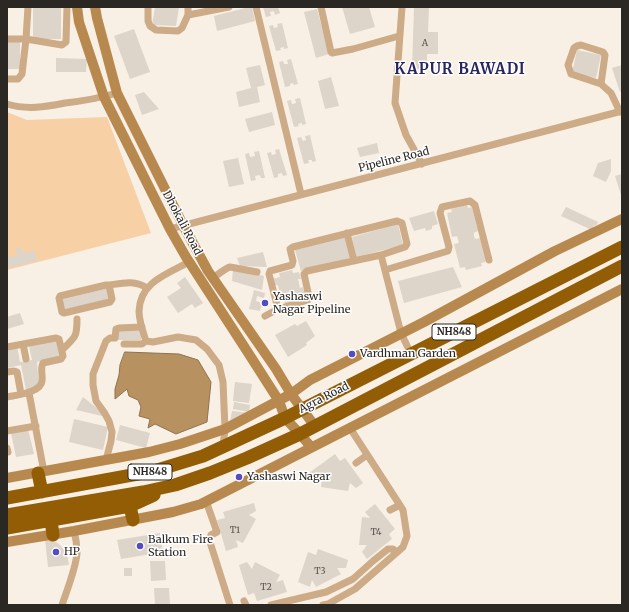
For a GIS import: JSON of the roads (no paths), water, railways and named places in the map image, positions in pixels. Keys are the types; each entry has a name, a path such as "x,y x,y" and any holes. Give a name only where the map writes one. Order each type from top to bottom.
{"highway":[{"name":"Agra Road","path":"7,498 154,471 203,456 285,418 622,247"},
{"name":"Agra Road","path":"314,425 622,266"},
{"name":"NH848","path":"7,528 130,506 175,485 210,473 300,434 314,425"},
{"path":"41,472 42,492"},
{"path":"7,515 143,492 175,485"},
{"path":"130,506 133,520"},
{"path":"51,520 53,535"}],"street":[{"path":"7,79 18,79 22,74 28,7"},
{"path":"7,39 26,39 62,45 66,42 67,7"},
{"name":"Dhokali Road","path":"77,7 79,22 104,97 170,228 212,299 279,401 285,418 311,447"},
{"name":"Dhokali Road","path":"95,7 117,93 183,225 208,271 276,369 291,394 314,425"},
{"path":"148,7 148,21 150,26 156,30 178,31 182,28 188,15 188,7"},
{"path":"188,15 229,7"},
{"path":"256,7 301,194"},
{"path":"321,7 332,53 353,49 399,36"},
{"path":"402,7 396,103 406,135 422,164"},
{"path":"601,84 605,55 603,52 581,45 574,48 568,65 571,74 601,84 611,93 621,112"},
{"path":"7,104 18,107 39,108 104,97 117,93"},
{"name":"Pipeline Road","path":"170,228 621,112"},
{"path":"385,270 448,251 449,247 440,213 442,207 470,201 475,205 489,260"},
{"path":"7,478 150,452 225,429 279,401 310,380 556,251 622,219"},
{"path":"265,316 278,309 308,300 309,297 304,274 307,271 381,255 406,247 407,244 402,223 397,221 290,249 293,261 292,265 270,271 269,274 278,309"},
{"path":"347,233 354,261"},
{"path":"381,255 401,333 411,354"},
{"path":"146,342 139,312 141,300 147,288 155,280 189,262"},
{"path":"213,278 226,268 230,267 257,272"},
{"path":"109,285 112,300 110,302 64,313 62,312 59,298 60,296 106,285 128,283 137,284 147,288"},
{"path":"7,542 133,520 173,512 201,504 622,289"},
{"path":"212,299 224,293"},
{"path":"62,350 75,336 77,331 77,319"},
{"path":"106,460 112,432 109,421 96,401 93,385 93,374 106,340 115,338 116,329 142,327"},
{"path":"124,344 142,344 178,337 196,340 207,349 219,364 223,382 225,429 223,446"},
{"path":"7,347 56,338 59,339 63,356 61,359 43,363 41,366 41,386 25,394 7,397"},
{"path":"23,344 26,359"},
{"path":"7,372 17,372 36,426 41,472"},
{"path":"7,431 36,426"},
{"path":"323,605 328,604 355,589 403,546 407,536 403,510 350,428"},
{"path":"356,463 367,455"},
{"path":"206,501 219,536 211,535 209,539 230,605"},
{"path":"390,510 400,505"},
{"path":"62,605 77,555 74,531"},
{"path":"271,605 326,592 353,579 373,560 388,549 393,549 397,552"}],"place":[{"name":"Yashaswi Nagar Pipeline","path":"265,303"},
{"name":"Vardhman Garden","path":"352,354"},
{"name":"Yashaswi Nagar","path":"239,477"},
{"name":"Balkum Fire Station","path":"140,546"},
{"name":"HP","path":"56,552"}],"district":[{"name":"KAPUR BAWADI","path":"460,70"}]}
